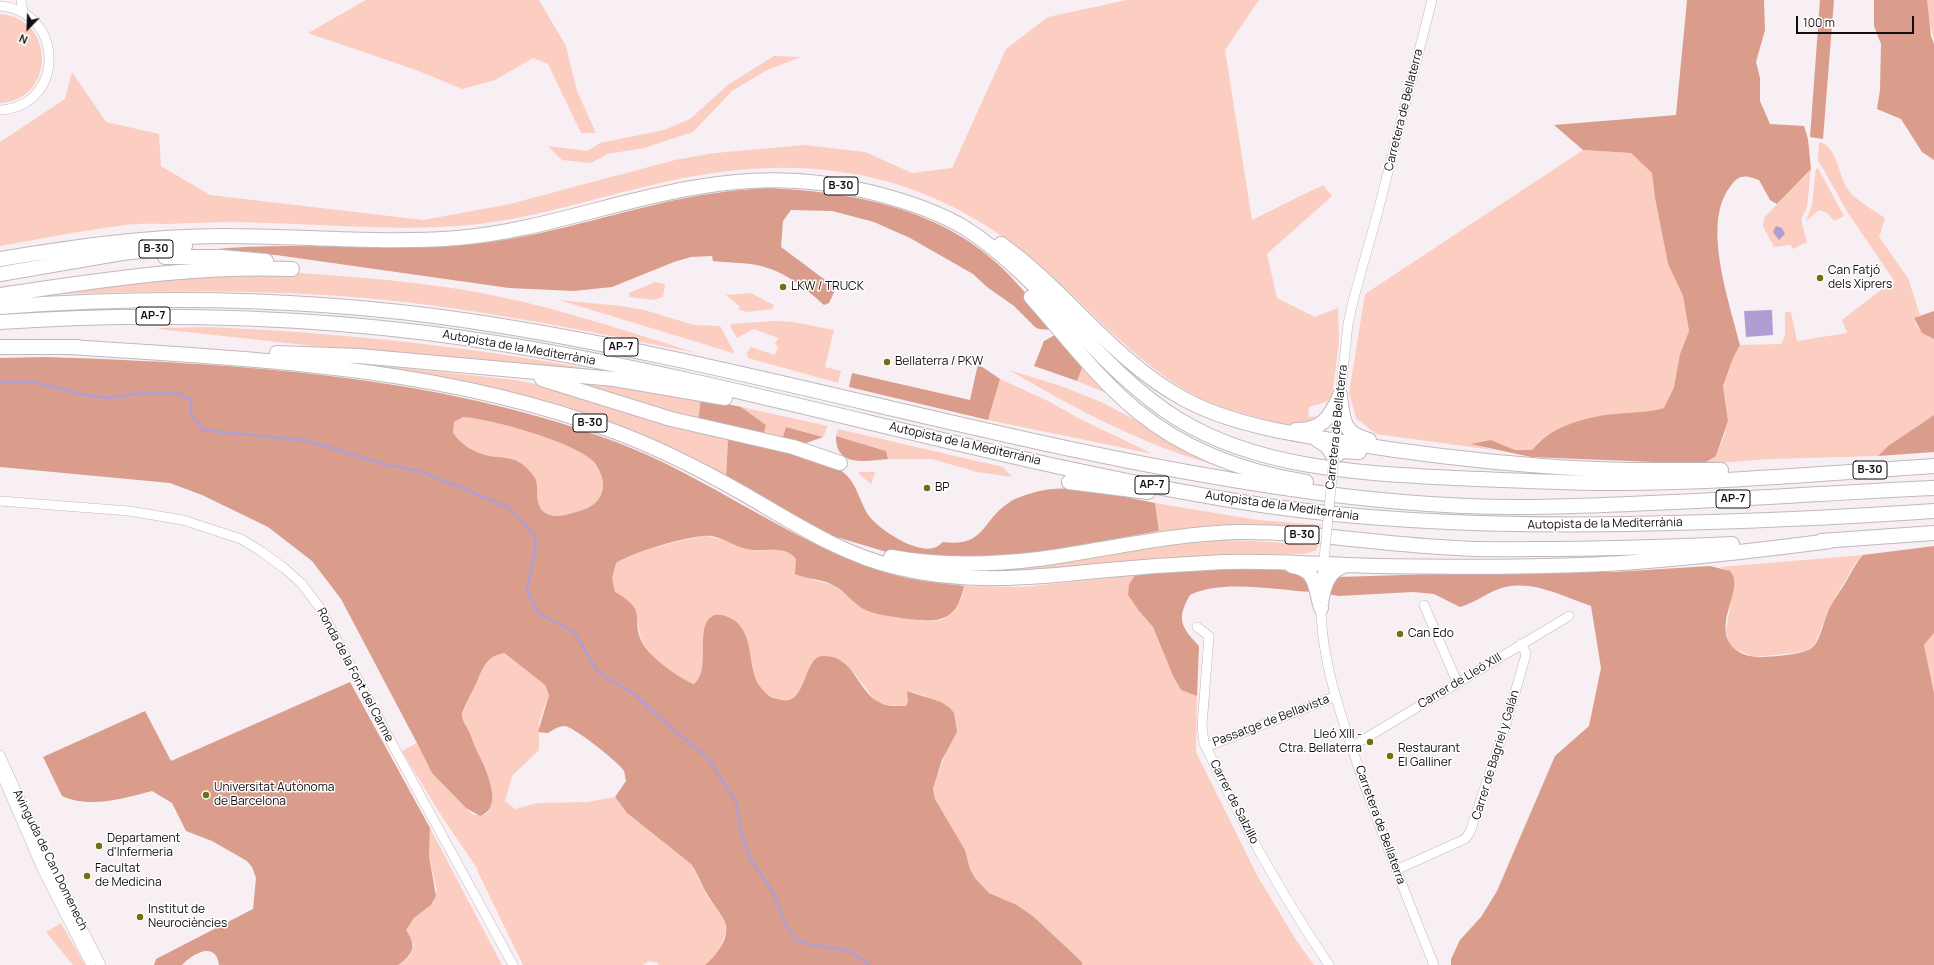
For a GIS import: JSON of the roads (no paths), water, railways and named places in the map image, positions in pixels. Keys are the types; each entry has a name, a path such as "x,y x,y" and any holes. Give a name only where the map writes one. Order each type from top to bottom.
{"highway":[{"name":"B-30","path":"0,274 151,250 218,243 313,238 432,240 490,234 545,224 670,192 726,183 782,181 841,186 898,200 949,219 971,232 1000,254 1020,272 1094,348 1140,392 1158,406 1193,428 1245,450 1296,462 1340,468 1473,478 1618,483 1807,475 1934,466"},
{"path":"841,186 894,192 929,203 957,216 985,233 1028,265 1125,356 1171,391 1209,411 1239,420 1310,437 1460,459 1553,467 1742,471 1807,475"},
{"path":"898,200 948,226 989,253 1020,284 1118,394 1137,411 1166,433 1198,450 1239,467 1305,482 1379,491 1460,497 1531,507"},
{"path":"0,260 87,245 144,240 220,236 313,238"},
{"path":"0,278 167,257 221,257 291,266 173,272 88,281 0,295"},
{"name":"Autopista de la Mediterrània","path":"0,307 128,301 270,302 344,307 465,320 643,352 1003,434 1231,480 1360,498 1452,505 1531,507 1680,502 1934,488"},
{"name":"Autopista de la Mediterrània","path":"0,322 80,318 187,317 307,322 426,333 525,348 642,370 877,423 953,443 1112,477 1229,500 1311,512 1368,517 1508,524 1729,522 1934,511"},
{"path":"69,347 146,346 359,356 614,379 715,396 881,433 953,443"},
{"name":"B-30","path":"0,347 69,347 259,359 380,374 468,390 547,410 615,431 703,471 784,518 834,541 870,552 910,561 960,564 1038,559 1164,538 1237,532 1298,535 1457,548 1625,548 1830,540 1934,533"},
{"path":"485,368 538,378 671,419 793,447 840,462"},
{"path":"1278,429 1303,430 1319,426 1332,414 1340,395"},
{"path":"1340,395 1344,424 1350,432 1363,439 1420,454"},
{"path":"1310,437 1327,446 1334,457 1339,452 1347,451 1418,459 1460,459"},
{"path":"1069,482 1120,490 1229,500"},
{"path":"784,518 826,541 856,555 899,568 945,576 992,579 1026,578 1148,566 1306,557 1316,554 1329,556 1352,565"},
{"path":"1321,605 1329,576 1341,567 1352,565 1504,566 1620,563 1741,552 1830,540"},
{"path":"1254,561 1299,567 1307,570 1314,581 1321,605"}],"street":[{"path":"1,111 20,105 35,95 45,81 49,67 49,52 45,37 35,22 22,12 0,6 4,0"},
{"path":"21,0 22,12"},
{"name":"Carretera de Bellaterra","path":"1432,0 1348,324 1324,556 1321,605 1326,653 1336,696 1351,747 1396,870 1434,965"},
{"name":"Ronda de la Font del Carme","path":"0,501 129,511 183,520 240,539 262,552 300,583 320,608 513,965"},
{"path":"1424,605 1457,682"},
{"name":"Carrer de Lleó XIII","path":"1351,747 1569,616"},
{"name":"Carrer de Salzillo","path":"1197,627 1209,636 1202,726 1206,747 1246,828 1281,891 1329,965"},
{"name":"Carrer de Bagriel y Galán","path":"1396,870 1465,839 1470,832 1495,760 1525,658 1526,652 1521,644"},
{"name":"Passatge de Bellavista","path":"1206,747 1336,696"},
{"name":"Avinguda de Can Domenech","path":"0,755 52,869 101,965"},
{"name":"Avinguda de Can Domenech","path":"0,771 43,871 91,965"}],"waterway":[{"path":"0,382 34,382 79,394 108,398 141,393 176,393 191,400 191,414 203,430 309,441 383,464 420,471 510,508 534,534 536,545 527,591 538,613 574,632 598,672 633,693 670,727 708,758 736,802 741,831 751,860 773,892 785,924 797,940 808,944 850,951 869,965"}],"place":[{"name":"Can Fatjó dels Xiprers","path":"1820,278"},
{"name":"LKW / TRUCK","path":"783,287"},
{"name":"Bellaterra / PKW","path":"887,362"},
{"name":"BP","path":"927,488"},
{"name":"Can Edo","path":"1400,634"},
{"name":"Lleó XIII - Ctra. Bellaterra","path":"1370,742"},
{"name":"Restaurant El Galliner","path":"1390,756"},
{"name":"Universitat Autònoma de Barcelona","path":"206,795"},
{"name":"Departament d'Infermeria","path":"99,846"},
{"name":"Facultat de Medicina","path":"87,876"},
{"name":"Institut de Neurociències","path":"140,917"}]}
